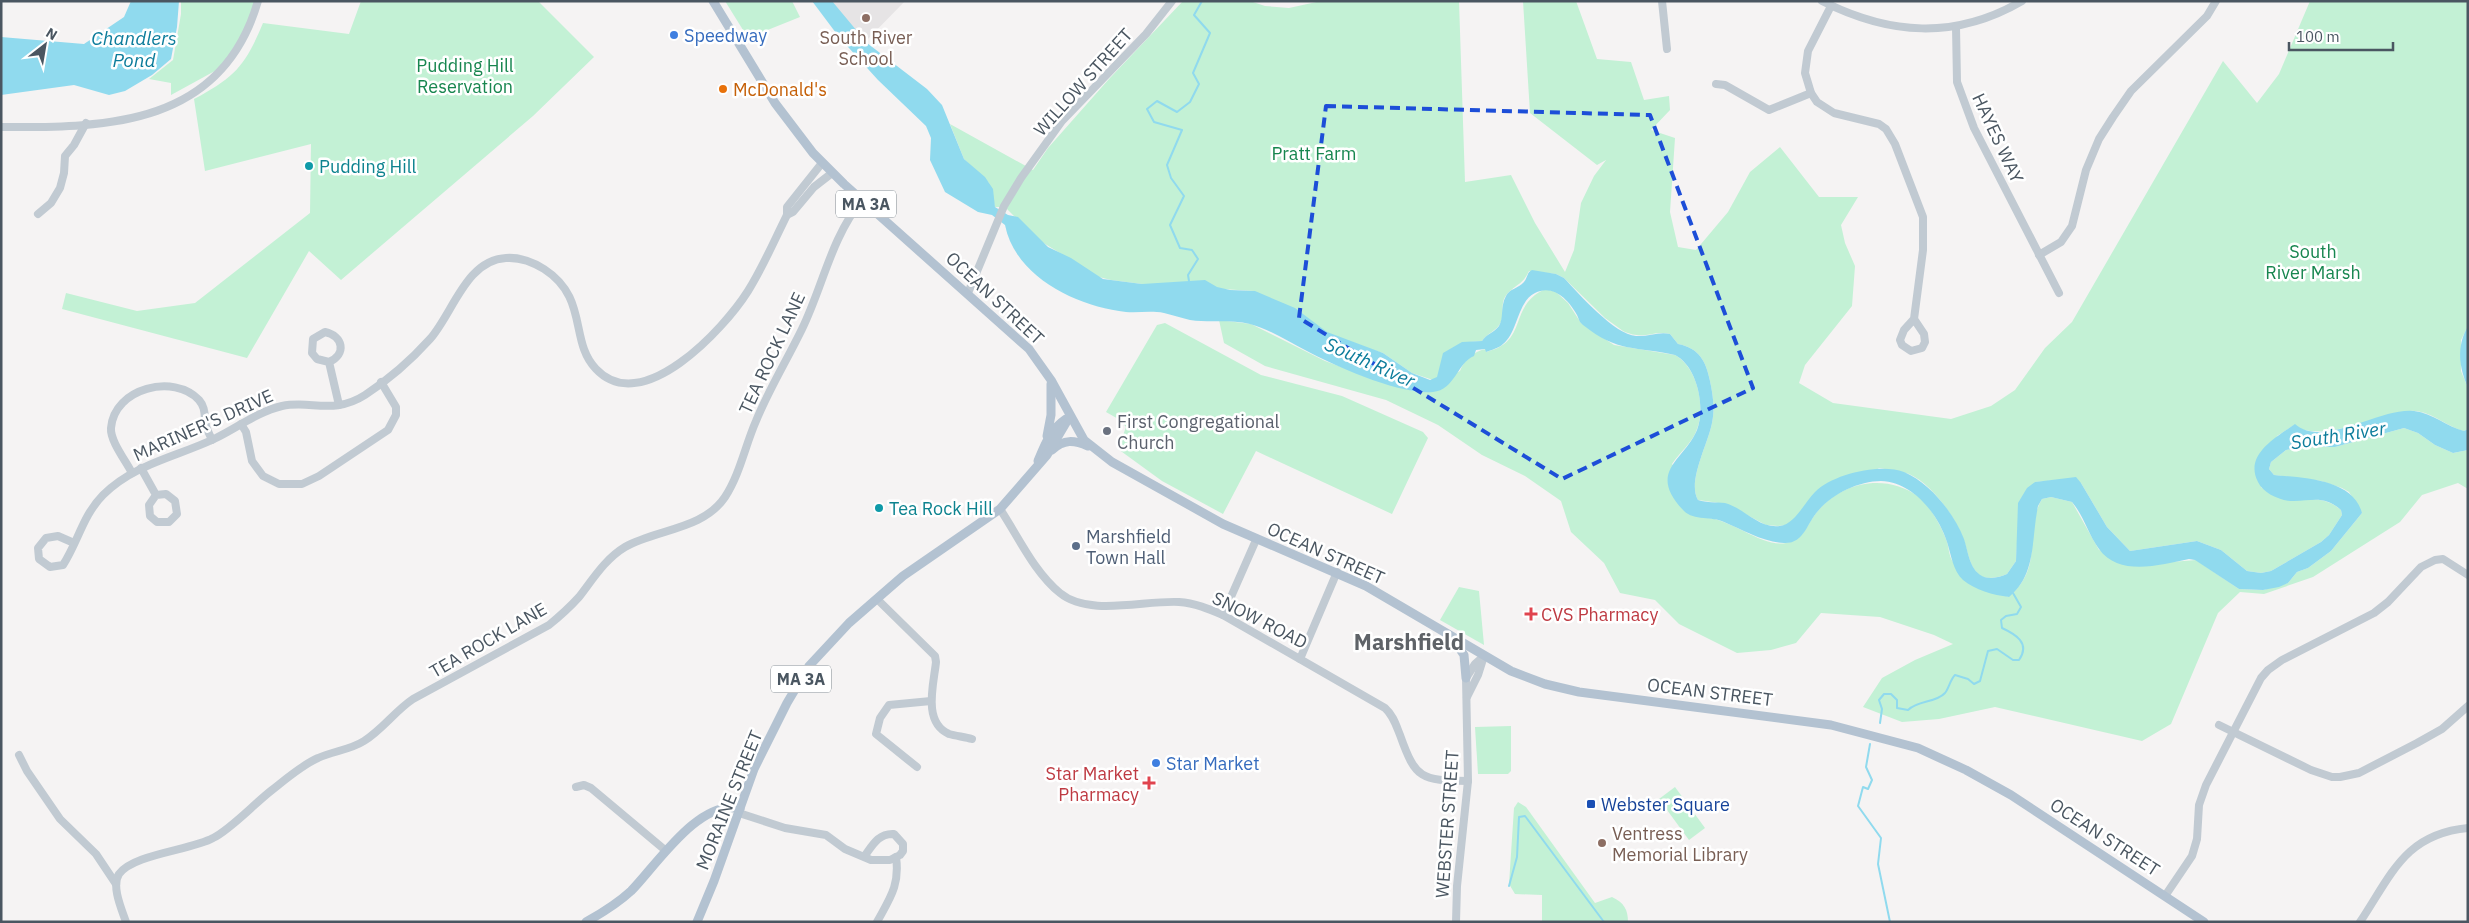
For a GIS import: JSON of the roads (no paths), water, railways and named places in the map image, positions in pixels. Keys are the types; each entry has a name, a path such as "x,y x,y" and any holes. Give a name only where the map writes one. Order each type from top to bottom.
{"main road":[{"name":"OCEAN STREET","path":"713,1 781,112 822,163 1029,349 1051,380 1084,440 1103,456 1223,524 1256,540 1337,572 1366,586 1452,638 1529,678 1579,692 1831,724 1918,748 1966,770 2011,795 2204,922"},
{"name":"MA 3A","path":"1047,439 1051,415 1051,380"},
{"name":"MORAINE STREET","path":"1034,470 1047,439 1054,429 1070,416"},
{"name":"MORAINE STREET","path":"697,922 714,881 754,769 800,680 829,643 877,599 936,552 1000,509 1046,455 1070,416"},
{"path":"1046,455 1062,443 1073,441 1088,446 1103,456"},
{"path":"1452,638 1464,655 1466,678"},
{"path":"586,922 632,890 675,840 718,810 728,807 740,811"}],"street":[{"path":"1,127 55,127 137,117 180,102 202,89 221,73 238,50 250,25 258,1"},
{"name":"WILLOW STREET","path":"968,293 1004,206 1021,178 1062,121 1146,34 1172,1"},
{"path":"1662,1 1667,49"},
{"path":"1822,1 1863,19 1905,29 1956,27 1985,18 2022,1"},
{"path":"2039,255 2061,242 2072,226 2086,170 2099,139 2131,91 2207,16 2216,1"},
{"path":"1831,6 1812,42 1806,59 1805,72 1811,93 1817,102 1834,113 1879,124 1886,129 1895,144 1923,217 1923,250 1914,319"},
{"name":"HAYES WAY","path":"1956,27 1956,71 1961,95 1974,128 2059,293"},
{"path":"1716,84 1725,85 1769,110 1811,93"},
{"path":"38,214 51,203 60,188 64,173 65,156 74,145 86,123"},
{"name":"MARINER'S DRIVE","path":"74,543 58,536 46,538 38,548 39,559 50,567 63,565 93,506 115,485 141,468 212,440 260,413 286,405 320,407 339,405 365,395 432,337 472,276 490,261 506,258 524,259 540,266 557,279 569,296 577,316 584,349 597,371 617,381 646,381 670,370 693,352 728,318 751,285 787,215 787,207 822,163"},
{"path":"787,215 793,212 814,187 832,173"},
{"name":"TEA ROCK LANE","path":"116,884 118,874 128,867 156,854 200,844 219,835 246,811 311,761 358,744 374,734 402,706 413,699 549,625 566,612 604,566 624,547 686,525 701,518 719,504 727,493 742,461 756,421 802,330 847,219 862,200"},
{"path":"325,332 333,334 340,340 342,348 336,359 329,362 317,360 312,353 311,345 318,334 325,332"},
{"path":"329,362 339,405"},
{"path":"241,424 246,432 252,461 263,476 280,484 302,484 319,476 388,430 396,415 396,407 381,382"},
{"path":"132,473 112,435 111,428 122,404 150,388 164,385 174,386 192,394 204,408 206,426 212,440"},
{"path":"141,468 156,496"},
{"name":"SNOW ROAD","path":"1000,509 1042,573 1060,593 1071,600 1092,605 1112,606 1180,602 1201,606 1223,615 1385,708 1393,718 1408,757 1422,775 1435,780 1468,781"},
{"path":"1223,615 1256,540"},
{"path":"2165,896 2194,851 2202,796 2261,678 2274,665 2374,613 2388,602 2421,567 2428,563 2444,559 2468,575"},
{"path":"1300,659 1337,572"},
{"path":"877,599 935,656 931,701 937,721 948,733 972,739"},
{"path":"1466,678 1475,664 1484,656"},
{"name":"WEBSTER STREET","path":"1467,697 1478,675 1484,656"},
{"name":"WEBSTER STREET","path":"1456,922 1457,886 1468,781 1466,678"},
{"path":"917,767 876,734 880,718 889,705 931,701"},
{"path":"2219,725 2318,773 2332,777 2349,776 2442,729 2468,706"},
{"path":"19,755 27,771 60,819 96,854 116,884 126,922"},
{"path":"576,787 584,785 591,788 665,850"},
{"path":"740,811 785,828 826,835 845,849 864,857 881,861 896,857 903,851 903,844 894,834 887,833 881,836 864,857"},
{"path":"2360,922 2402,860 2416,845 2438,833 2468,828"},
{"path":"877,922 896,887 898,871 896,857"}],"water":[{"name":"Chandlers Pond","path":"131,1 179,1 177,27 171,59 152,75 125,91 109,95 74,85 1,95 1,37 84,44 124,17"},
{"name":"South River","path":"812,1 832,1 867,43 927,89 942,105 964,159 985,177 993,189 995,207 1008,215 1018,217 1048,247 1071,258 1103,279 1142,284 1205,280 1217,287 1230,290 1255,291 1295,308 1327,332 1383,353 1412,373 1430,380 1437,377 1443,353 1462,342 1482,341 1499,326 1506,296 1524,282 1532,270 1556,274 1564,278 1597,312 1627,334 1640,336 1662,333 1670,334 1678,344 1691,349 1700,356 1706,367 1712,392 1713,418 1695,483 1695,492 1698,500 1725,503 1758,521 1772,526 1780,526 1790,521 1815,492 1833,480 1845,475 1882,469 1904,472 1923,483 1947,509 1960,529 1974,569 1982,576 1995,578 2007,574 2016,561 2018,503 2027,488 2035,482 2076,477 2107,527 2130,551 2197,541 2221,550 2247,571 2261,573 2271,571 2321,542 2329,535 2342,515 2341,510 2328,502 2322,500 2290,501 2281,499 2267,493 2260,486 2255,472 2258,455 2271,441 2295,424 2307,430 2321,432 2336,430 2400,411 2421,412 2458,429 2464,431 2468,429 2468,450 2453,453 2435,445 2418,433 2404,428 2335,447 2304,447 2286,450 2271,462 2269,469 2274,475 2313,479 2338,487 2349,493 2357,502 2362,513 2331,551 2308,568 2297,572 2288,583 2263,590 2239,589 2195,560 2189,559 2141,567 2117,563 2107,558 2099,549 2072,502 2051,497 2042,499 2038,506 2029,567 2018,588 2009,597 1985,592 1963,580 1955,567 1943,531 1931,511 1914,493 1893,483 1881,481 1864,483 1846,490 1824,505 1796,540 1784,543 1768,540 1719,520 1688,514 1673,497 1668,486 1668,476 1671,467 1691,441 1700,421 1698,388 1689,368 1683,360 1675,355 1617,344 1595,334 1580,322 1565,299 1554,292 1542,291 1529,297 1521,310 1512,332 1503,344 1486,352 1485,349 1476,350 1474,356 1468,359 1446,387 1433,392 1403,389 1368,378 1318,357 1271,332 1250,324 1190,320 1158,312 1119,311 1083,302 1065,294 1048,284 1020,259 1011,243 1005,225 992,215 978,212 945,192 930,160 931,138 926,126 878,80 839,37"},
{"path":"2468,326 2468,388 2461,365 2460,349"}],"waterway":[{"path":"1189,281 1188,275 1198,259 1192,250 1180,248 1170,225 1184,196 1171,178 1167,165 1182,130 1154,122 1147,109 1157,101 1177,112 1190,102 1199,84 1193,73 1210,33 1194,15 1202,1"},
{"path":"1880,723 1882,709 1879,700 1884,694 1891,694 1897,700 1897,708 1908,710 1941,696 1945,693 1955,675 1968,679 1974,684 1980,681 1988,651 1997,649 2013,660 2019,660 2023,649 2022,644 2016,636 2002,628 2001,620 2006,616 2017,614 2021,607 2013,593"},
{"path":"1870,744 1866,767 1872,780 1868,789 1863,787 1858,806 1881,838 1878,864 1890,922"},
{"path":"1509,886 1517,857 1519,817 1525,816 1604,922"}],"place":[{"name":"South River School","path":"866,18"},
{"name":"Speedway","path":"674,35"},
{"name":"McDonald's","path":"723,89"},
{"name":"Pudding Hill","path":"309,166"},
{"name":"First Congregational Church","path":"1107,431"},
{"name":"Tea Rock Hill","path":"879,508"},
{"name":"Marshfield Town Hall","path":"1076,546"},
{"name":"CVS Pharmacy","path":"1531,614"},
{"name":"Star Market","path":"1156,763"},
{"name":"Star Market Pharmacy","path":"1149,783"},
{"name":"Webster Square","path":"1591,804"},
{"name":"Ventress Memorial Library","path":"1602,843"}],"district":[{"name":"Marshfield","path":"1409,641"}],"park label":[{"name":"Pudding Hill Reservation","path":"465,75"},
{"name":"Pratt Farm","path":"1314,153"},
{"name":"South River Marsh","path":"2313,261"}]}
